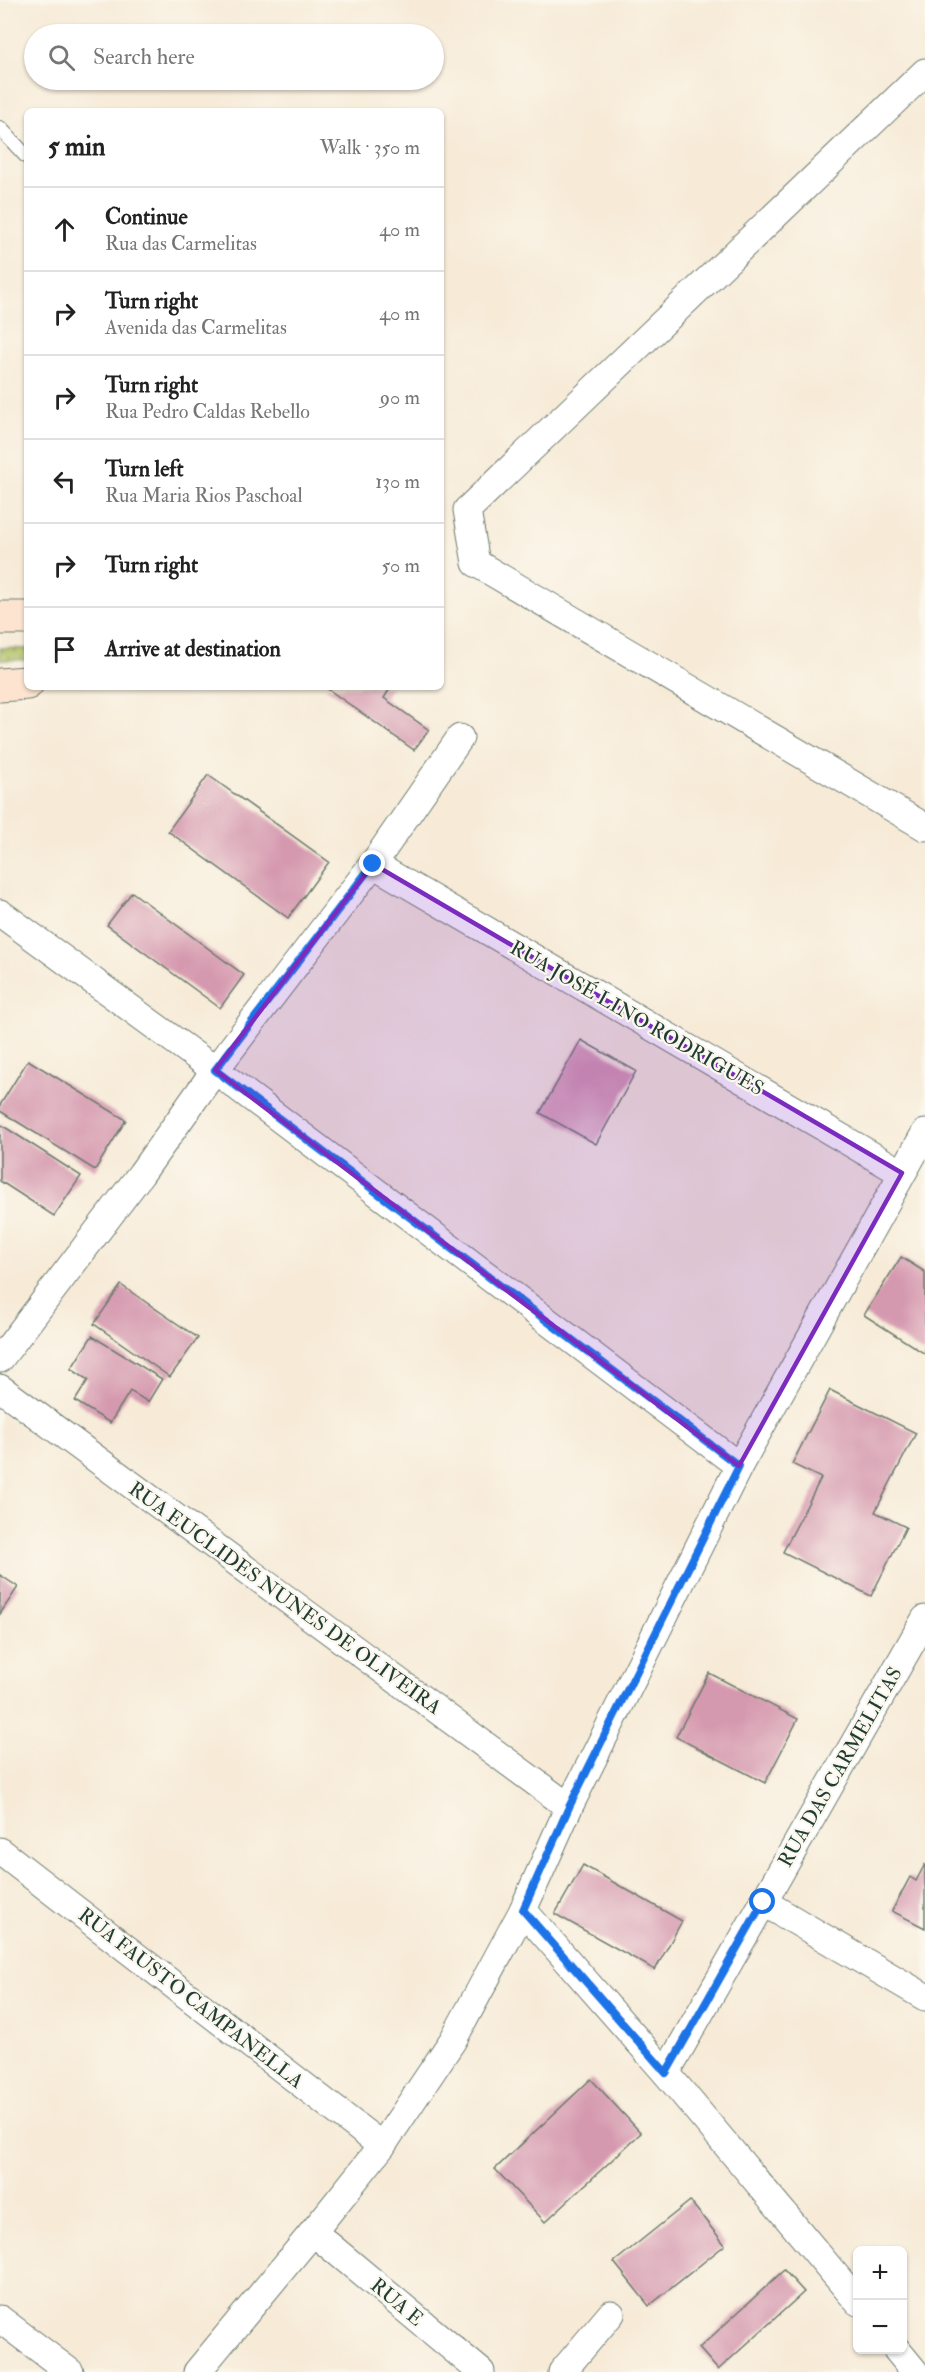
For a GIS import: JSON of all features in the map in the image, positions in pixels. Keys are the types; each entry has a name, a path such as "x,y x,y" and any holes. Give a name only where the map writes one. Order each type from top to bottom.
{"street":[{"path":"925,72 467,510 476,563 925,827"},
{"path":"0,618 24,618"},
{"path":"0,685 24,683"},
{"path":"0,1359 141,1174 215,1070 373,864 460,738"},
{"name":"RUA JOSÉ LINO RODRIGUES","path":"373,864 902,1173"},
{"path":"0,913 215,1070 739,1466"},
{"path":"197,2372 382,2146 453,2040 523,1910 569,1807 739,1466 925,1133"},
{"name":"RUA EUCLIDES NUNES DE OLIVEIRA","path":"0,1388 569,1807"},
{"name":"RUA DAS CARMELITAS","path":"666,2073 925,1619"},
{"name":"RUA FAUSTO CAMPANELLA","path":"0,1851 382,2146"},
{"path":"763,1902 925,1997"},
{"path":"523,1910 666,2073 856,2300"},
{"name":"RUA E","path":"313,2232 481,2372"},
{"path":"562,2372 611,2314"},
{"path":"0,2319 70,2372"},
{"path":"901,2354 915,2372"}],"lane":[{"path":"0,128 24,155"}],"highlighted area":[{"path":"373,864 902,1173 739,1466 215,1070"}],"green space":[{"path":"0,648 24,649 24,660 0,660"}],"building":[{"path":"329,690 389,690 384,698 429,730 414,750"},
{"path":"208,775 329,862 288,918 168,831"},
{"path":"132,892 244,975 220,1008 107,925"},
{"path":"581,1040 636,1071 596,1144 540,1113"},
{"path":"28,1060 126,1120 95,1170 0,1111 0,1105"},
{"path":"0,1124 81,1176 54,1216 0,1181"},
{"path":"901,1257 925,1272 925,1354 864,1315"},
{"path":"121,1285 198,1338 170,1377 94,1324"},
{"path":"92,1336 162,1379 148,1402 130,1391 110,1423 75,1401 88,1380 71,1369"},
{"path":"830,1390 916,1433 875,1512 906,1527 871,1596 783,1552 821,1478 792,1464"},
{"path":"0,1575 18,1587 0,1614"},
{"path":"709,1673 798,1719 765,1783 676,1737"},
{"path":"925,1864 925,1928 892,1911 910,1877 916,1881"},
{"path":"583,1865 682,1921 655,1970 555,1914"},
{"path":"591,2079 641,2133 545,2222 495,2169"},
{"path":"690,2201 725,2245 649,2306 614,2262"},
{"path":"784,2270 804,2292 718,2370 699,2348"}],"route":[{"path":"373,864 215,1070 739,1466 569,1807 523,1910 666,2073 763,1902"}]}
